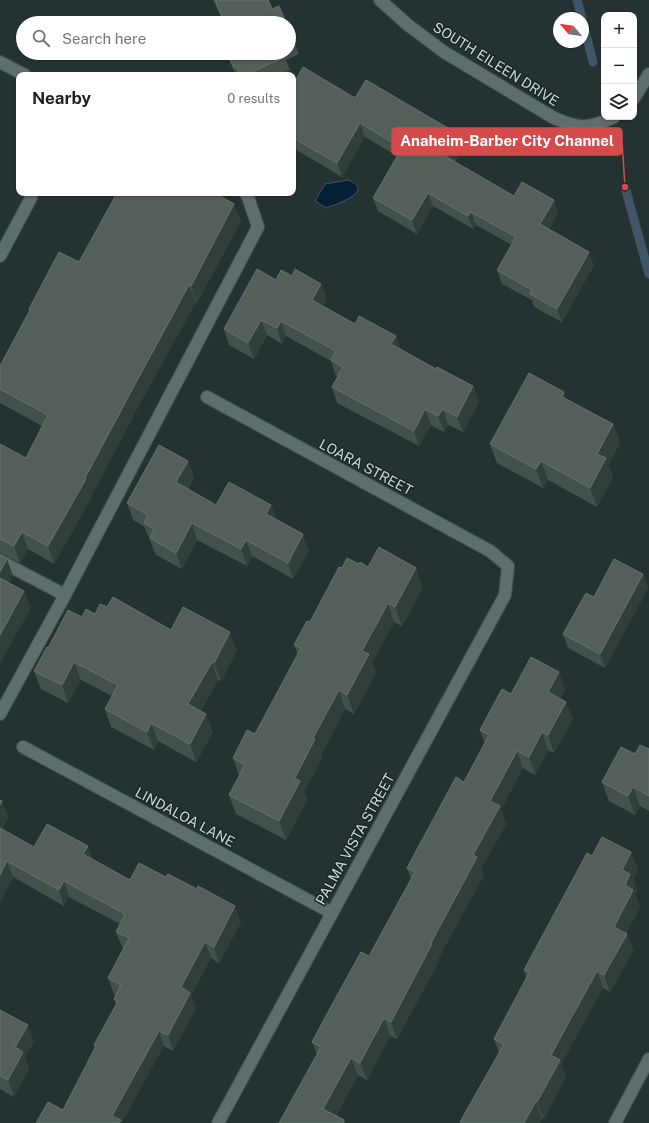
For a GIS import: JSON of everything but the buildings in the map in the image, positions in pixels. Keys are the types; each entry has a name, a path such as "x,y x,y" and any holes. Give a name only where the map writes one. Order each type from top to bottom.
{"street":[{"name":"SOUTH EILEEN DRIVE","path":"380,0 408,25 444,52 554,118 572,125 585,126 598,124 607,120"},
{"path":"0,62 19,72"},
{"path":"637,93 649,74"},
{"path":"0,714 65,595 258,227 248,196"},
{"path":"0,256 31,198"},
{"name":"LOARA STREET","path":"207,398 490,551 508,566"},
{"path":"0,561 65,595"},
{"name":"PALMA VISTA STREET","path":"218,1123 505,595 508,566"},
{"name":"LINDALOA LANE","path":"23,747 332,913"},
{"path":"615,1123 649,1059"}],"water":[{"path":"348,180 356,184 358,188 352,197 326,208 315,201 325,184"}],"waterway":[{"path":"577,0 580,12"},
{"path":"589,46 593,62"},
{"path":"625,187 649,274"}],"place":[{"name":"Anaheim-Barber City Channel","path":"625,187"}]}
